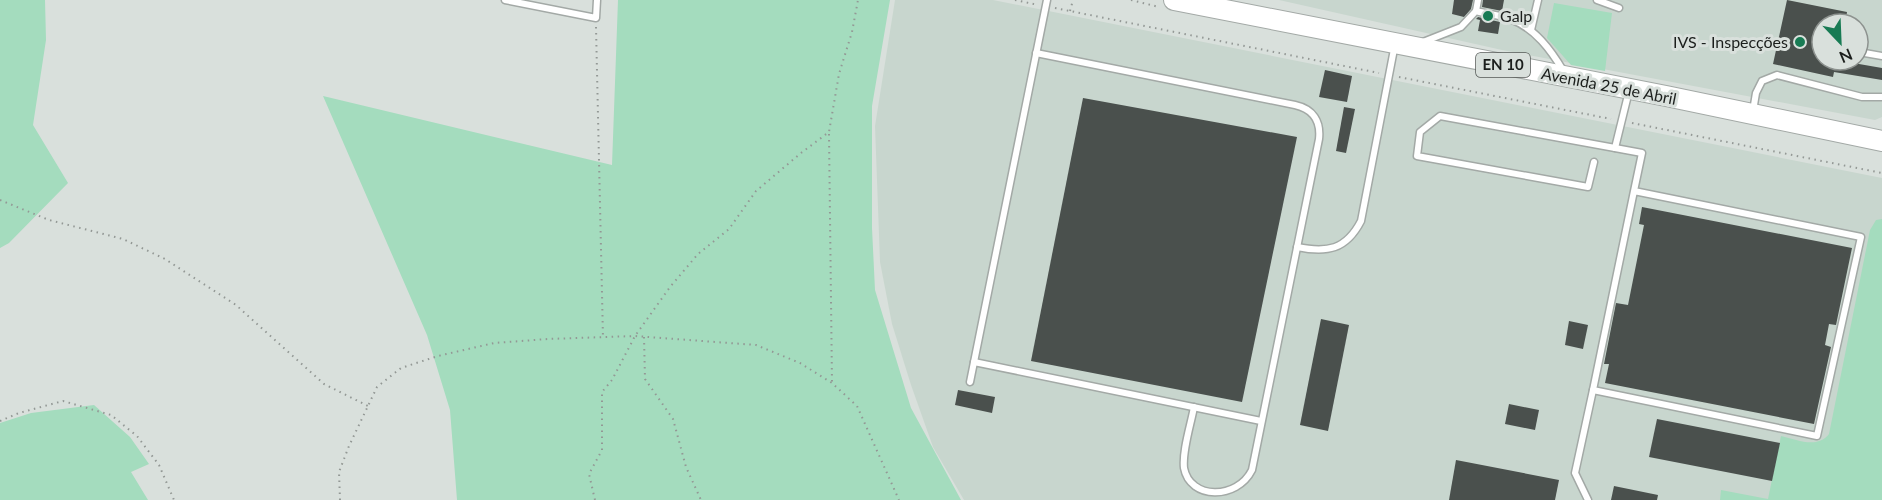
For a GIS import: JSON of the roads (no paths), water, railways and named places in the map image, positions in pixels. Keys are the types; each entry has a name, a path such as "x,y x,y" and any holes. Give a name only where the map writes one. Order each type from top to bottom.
{"main road":[{"name":"Avenida 25 de Abril","path":"1171,5 1403,46 1882,141"},
{"name":"Avenida 25 de Abril","path":"1832,130 1882,129"}],"lane":[{"path":"505,0 596,18 597,0"},
{"path":"1297,247 1322,250 1336,247 1353,235 1361,221 1389,75 1403,46 1461,27 1476,11 1478,0"},
{"path":"1532,30 1538,0"},
{"path":"1597,0 1619,8"},
{"path":"970,382 1046,3"},
{"path":"1476,11 1511,19 1532,30 1551,51 1567,78"},
{"path":"1036,53 1295,105 1307,109 1318,123 1320,135 1252,470 1248,479 1232,493 1222,497 1201,494 1193,487 1184,469 1194,407"},
{"path":"1752,114 1756,93 1762,81 1777,75 1862,97 1882,97"},
{"path":"1615,148 1629,90"},
{"path":"1588,500 1575,473 1642,153 1440,116 1420,132 1417,156 1588,187 1594,162"},
{"path":"1593,390 1817,436 1861,237 1634,191"},
{"path":"974,362 1261,421"}],"place":[{"name":"Galp","path":"1488,16"},
{"name":"IVS - Inspecções","path":"1800,42"}]}
